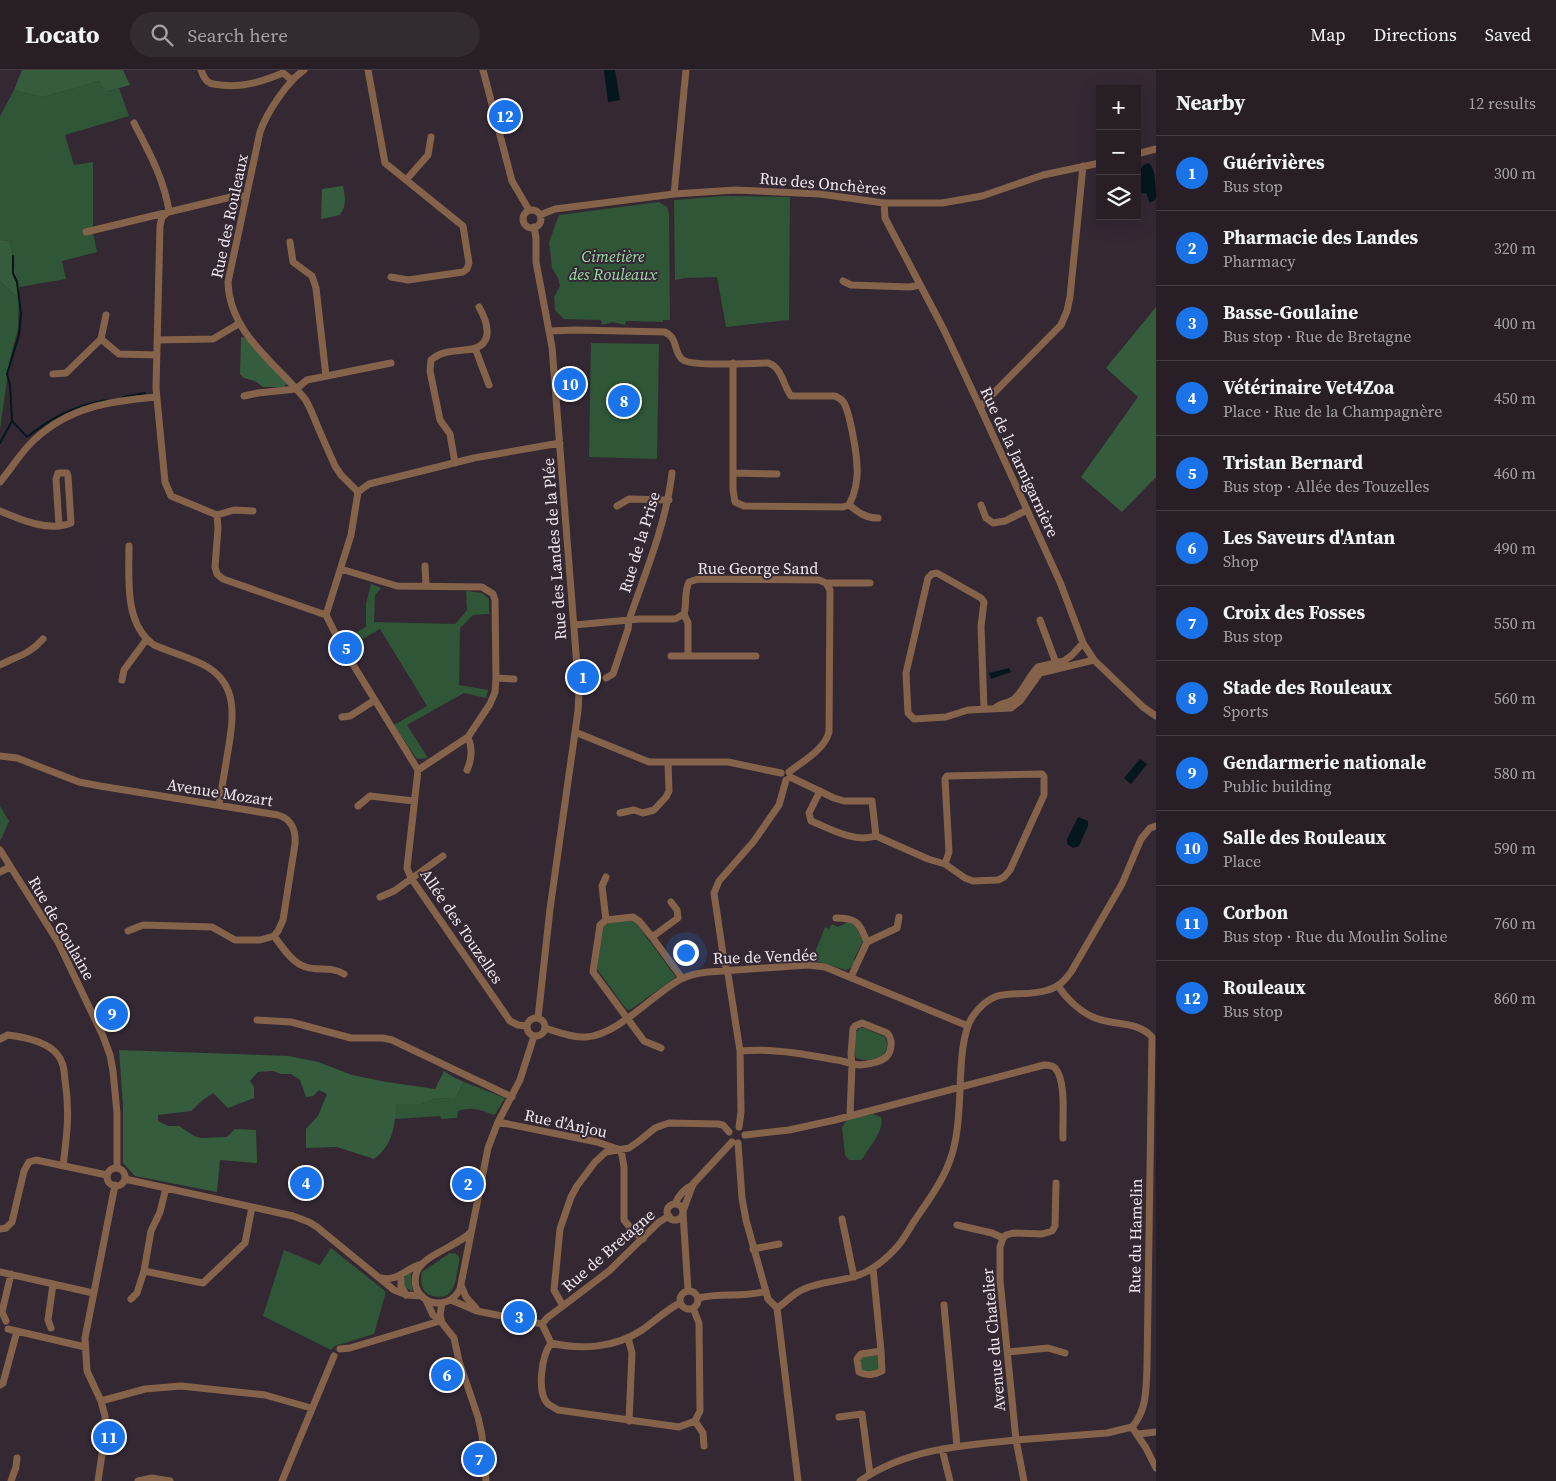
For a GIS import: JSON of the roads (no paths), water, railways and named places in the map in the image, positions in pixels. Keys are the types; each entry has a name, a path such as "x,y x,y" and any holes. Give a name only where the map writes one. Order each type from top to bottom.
{"street":[{"path":"201,70 205,79 211,84 231,87 240,87 267,80 285,71 292,80"},
{"name":"Rue des Rouleaux","path":"304,70 292,80 265,119 260,132 228,282 228,292 231,307 240,323 261,353 306,400 335,466 358,492"},
{"path":"368,70 385,163 463,226 469,263 467,269 463,272 408,280 391,277"},
{"path":"483,70 512,181 529,210"},
{"path":"674,194 686,70"},
{"path":"134,123 154,162 165,190 169,211"},
{"path":"406,180 428,155 431,137"},
{"path":"1141,153 1156,149"},
{"name":"Rue des Onchères","path":"540,215 555,209 716,190 762,190 830,195 884,203 931,203 991,193 1043,175 1096,164"},
{"path":"980,407 1061,325 1067,311 1083,166"},
{"path":"86,232 235,196 246,196"},
{"name":"Rue de la Jarnigarnière","path":"884,203 885,218 944,330 980,407 1060,582 1083,643 1094,660 1143,707 1156,716"},
{"path":"529,210 536,211 540,215 539,224 534,227 528,227 523,220 524,214 529,210"},
{"path":"169,211 162,217 160,226 156,388 165,482 171,496 217,515 234,510 253,510"},
{"name":"Rue des Landes de la Plée","path":"534,227 536,262 549,331 560,443 578,692 575,732 546,933 538,1018"},
{"path":"290,242 293,262 312,276 316,288 326,376"},
{"path":"843,280 851,285 910,287 920,284"},
{"path":"455,463 450,434 440,420 430,371 431,360 440,354 475,348 485,343 488,335 486,320 479,307"},
{"path":"53,374 66,373 101,339 106,315"},
{"path":"157,340 213,339 240,323"},
{"path":"549,331 665,332 674,338 679,356 684,361 768,363 775,365 785,388 791,396 835,396 840,398 844,403 849,418 858,467 853,498 849,505 843,507 739,505 735,502 733,473 733,363"},
{"path":"101,339 119,354 157,355"},
{"path":"475,348 489,385"},
{"path":"244,396 296,389 307,380 391,363"},
{"path":"0,482 33,440 69,415 105,404 156,397"},
{"path":"326,615 351,535 358,492 368,484 455,463 560,443"},
{"path":"0,511 35,523 59,525 72,523 68,476 64,472 58,473 56,478 59,525"},
{"name":"Rue de la Prise","path":"606,678 614,674 629,620 662,527 669,500 672,473"},
{"path":"733,473 777,474"},
{"path":"617,506 629,499 669,500"},
{"path":"849,505 870,518 878,518"},
{"path":"981,505 986,518 992,523 1005,521 1027,510"},
{"path":"217,515 218,528 214,567 218,574 223,579 326,615 341,645 418,770 468,738 490,704 495,692 496,678 495,600 493,594 482,588 397,586 341,568"},
{"path":"129,546 131,609 139,629 146,640 205,666 224,683 229,694 233,721 219,805"},
{"path":"425,566 426,586"},
{"path":"984,709 980,626 984,602 982,598 937,573 932,574 928,578 906,673 908,713 914,719 946,717 968,710 984,709 995,708 1005,710 1017,705 1040,673 1094,660"},
{"name":"Rue George Sand","path":"688,656 688,623 684,614 686,607 685,590 689,582 698,579 819,580 826,583 870,583"},
{"name":"Rue George Sand","path":"788,776 827,740 829,732 830,590 826,583"},
{"path":"574,625 629,620 675,619 684,614"},
{"path":"1040,620 1056,663"},
{"path":"0,665 14,661 35,649 43,640"},
{"path":"122,680 124,670 146,640"},
{"path":"995,708 998,705 1012,702 1038,667 1064,661 1083,643"},
{"path":"671,656 756,656"},
{"path":"496,678 514,679"},
{"path":"342,717 350,716 375,700"},
{"path":"575,732 648,762 728,762 781,772 781,777 788,776 844,801 872,801 876,836"},
{"path":"467,770 471,762 471,745 468,738"},
{"name":"Avenue Mozart","path":"0,756 18,758 79,782 278,815 287,819 295,834 295,844 282,920 274,936"},
{"path":"620,813 634,810 643,813 654,810 669,791 668,763"},
{"name":"Allée des Touzelles","path":"418,770 407,868 411,878 510,1021 526,1026"},
{"path":"820,791 809,813 811,821 852,838 871,838 876,836 928,860 945,864 965,878 973,881 998,880 1004,877 1010,870 1044,795 1044,777 1042,774 947,776 944,779 949,852 945,864"},
{"path":"739,1127 741,1112 740,1051 714,893 719,881 754,842 779,805 788,776"},
{"path":"358,806 370,796 414,801"},
{"path":"777,1308 795,1293 806,1288 854,1277 873,1268 897,1248 932,1194 949,1163 958,1125 964,1044 968,1026 980,1008 997,996 1042,992 1058,986 1071,972 1122,884 1141,839 1150,828 1156,826"},
{"name":"Rue de Goulaine","path":"0,850 58,942 103,1036 110,1055 117,1113 117,1168"},
{"path":"380,896 394,891 444,856"},
{"path":"0,872 10,867"},
{"path":"606,877 602,886 606,920"},
{"path":"652,937 678,918 677,910 671,902"},
{"path":"661,1048 644,1041 593,972 600,925 606,920 633,917 639,921 652,937 682,978"},
{"path":"851,977 867,942 896,928 899,917"},
{"path":"836,918 847,918 859,923 867,942"},
{"path":"128,930 143,925 212,927 235,940 260,940 274,936 302,966 336,969 344,974"},
{"name":"Rue de Vendée","path":"545,1028 585,1038 601,1034 627,1018 682,978 727,970 808,965 825,967 968,1026"},
{"name":"Rue du Hamelin","path":"1058,986 1065,998 1093,1017 1146,1030 1154,1036 1146,1389 1142,1412 1132,1428"},
{"path":"538,1018 542,1021 545,1028 540,1036 534,1036 527,1031 526,1026 529,1020 538,1018"},
{"path":"257,1020 291,1022 351,1038 383,1038 392,1040 512,1097"},
{"path":"740,1051 776,1051 840,1060 852,1064 863,1064 883,1060 890,1052 890,1037 887,1033 862,1023 854,1026 851,1047 852,1064 850,1116"},
{"path":"0,1039 8,1035 40,1042 53,1050 63,1064 69,1109 63,1166"},
{"path":"125,1179 293,1216 309,1222 394,1290 432,1302 442,1303 451,1300 457,1294 461,1285 488,1148 498,1122 512,1097 534,1036"},
{"path":"745,1135 796,1128 850,1116 1044,1065 1053,1066 1061,1084 1064,1122 1063,1138"},
{"name":"Rue d'Anjou","path":"498,1122 597,1142 621,1150 624,1167 624,1220 642,1239"},
{"path":"563,1306 554,1290 560,1229 566,1208 577,1186 595,1162 606,1152 621,1150 636,1144 655,1128 669,1123 723,1125 729,1132 729,1138 735,1143 742,1198 753,1249 768,1298 777,1308 798,1481"},
{"path":"729,1132 733,1128 739,1127 744,1130 743,1140 735,1143"},
{"name":"Rue de Bretagne","path":"675,1204 687,1188 735,1143"},
{"path":"0,1229 6,1228 12,1222 24,1171 29,1162 36,1160 108,1175"},
{"path":"115,1186 108,1180 108,1175 112,1169 122,1170 125,1179"},
{"path":"115,1186 122,1183 125,1179"},
{"path":"957,1225 992,1233 1003,1238 1013,1233 1042,1234 1052,1231 1055,1226 1056,1183"},
{"name":"Rue de Bretagne","path":"683,1212 693,1184"},
{"path":"98,1481 106,1421 101,1401 87,1370 85,1338 115,1186"},
{"path":"131,1299 137,1292 144,1270 152,1231 160,1212 166,1188"},
{"path":"684,1229 672,1218 668,1209 675,1204 680,1206 683,1212 688,1290"},
{"path":"144,1270 203,1284 245,1243 252,1207"},
{"path":"672,1218 681,1218 683,1212"},
{"name":"Rue de Bretagne","path":"542,1324 547,1318 609,1271 660,1222 672,1218"},
{"path":"842,1218 854,1277"},
{"path":"381,1278 393,1279 402,1275 410,1268 422,1264 463,1240 471,1232"},
{"name":"Avenue du Chatelier","path":"1003,1238 1000,1246 1000,1280 1016,1440 1024,1481"},
{"path":"753,1249 779,1244"},
{"path":"450,1247 462,1249 466,1255"},
{"path":"422,1264 416,1274 416,1283 433,1315 452,1335 458,1360 478,1417 482,1435 486,1481"},
{"path":"873,1268 881,1351"},
{"path":"0,1272 93,1293"},
{"path":"6,1320 2,1312 11,1274"},
{"path":"402,1275 401,1286 407,1295"},
{"path":"51,1328 48,1320 53,1284"},
{"path":"461,1285 470,1302 483,1312"},
{"path":"680,1303 687,1309 693,1308 698,1303 698,1298 693,1291 688,1290"},
{"path":"680,1303 681,1295 688,1290"},
{"path":"698,1298 707,1295 750,1295 766,1291"},
{"path":"451,1300 483,1312 542,1324 551,1343"},
{"path":"441,1322 442,1303"},
{"path":"551,1343 566,1346 595,1346 628,1338 640,1332 669,1308 680,1303"},
{"path":"944,1305 957,1446"},
{"path":"551,1343 544,1357 542,1392 548,1403 558,1410 679,1427 695,1421 700,1411 699,1323 693,1308"},
{"path":"340,1349 350,1348 441,1322"},
{"path":"8,1329 85,1347"},
{"path":"0,1385 3,1383 17,1332"},
{"path":"628,1338 632,1353 629,1421"},
{"path":"1008,1352 1048,1348 1065,1353"},
{"path":"282,1481 334,1356"},
{"path":"101,1401 145,1389 181,1386 264,1395 311,1408"},
{"path":"839,1417 862,1414 870,1474"},
{"path":"695,1421 703,1432 704,1446"},
{"path":"860,1481 888,1465 909,1457 957,1446 1132,1428 1138,1434 1156,1468"},
{"path":"1138,1434 1156,1432"},
{"path":"942,1449 950,1481"},
{"path":"11,1481 16,1467 16,1458"},
{"path":"138,1481 152,1478 170,1481"}],"waterway":[{"path":"12,420 10,385 7,374 19,335 21,314 17,282 13,273 13,256"},
{"path":"123,397 145,393"},
{"path":"0,443 12,421 27,437 64,413 106,400"}],"place":[{"name":"Rouleaux","path":"505,116"},
{"name":"Salle des Rouleaux","path":"570,384"},
{"name":"Stade des Rouleaux","path":"624,401"},
{"name":"Tristan Bernard","path":"346,648"},
{"name":"Guérivières","path":"583,677"},
{"name":"Gendarmerie nationale","path":"112,1014"},
{"name":"Vétérinaire Vet4Zoa","path":"306,1183"},
{"name":"Pharmacie des Landes","path":"468,1184"},
{"name":"Basse-Goulaine","path":"519,1317"},
{"name":"Les Saveurs d'Antan","path":"447,1375"},
{"name":"Corbon","path":"109,1437"},
{"name":"Croix des Fosses","path":"479,1459"}],"park label":[{"name":"Cimetière des Rouleaux","path":"613,265"}]}
